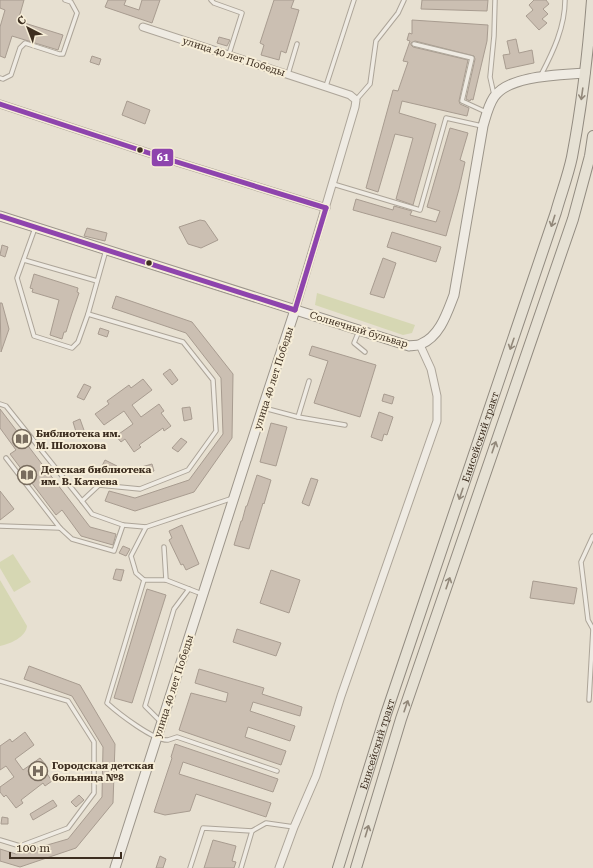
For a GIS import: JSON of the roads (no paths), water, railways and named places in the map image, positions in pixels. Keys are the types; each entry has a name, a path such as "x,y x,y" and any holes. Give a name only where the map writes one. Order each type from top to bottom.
{"main road":[{"name":"Енисейский тракт","path":"338,868 386,714 556,212 571,158 585,73 592,0"},
{"name":"Солнечный бульвар","path":"0,216 409,346 420,345 433,336 444,319 454,296 483,126 487,112 495,96 502,89 518,82 540,76 585,73"},
{"name":"Енисейский тракт","path":"356,868 401,719 573,219 590,156 593,136"},
{"name":"улица 40 лет Победы","path":"115,868 156,736 295,310"}],"street":[{"name":"улица 40 лет Победы","path":"144,26 350,95 356,100 333,184 295,310"},
{"path":"0,104 164,158 326,208"},
{"path":"279,868 294,827 316,776 341,696 437,421 437,396 431,369 420,345"}],"lane":[{"path":"0,78 3,79 11,75 20,48 25,43 63,54 77,13 71,2 65,0"},
{"path":"211,0 214,3 242,14 228,54"},
{"path":"326,87 354,0"},
{"path":"356,100 370,84 376,41 398,13 404,0"},
{"path":"495,0 494,36 490,77 495,96"},
{"path":"540,76 555,47 565,11 565,0"},
{"path":"288,74 297,44"},
{"path":"414,44 472,58 462,101 487,112"},
{"path":"333,184 420,210 446,118 483,126"},
{"path":"35,227 17,278 34,336 72,348 78,342 88,314 106,250"},
{"path":"24,260 97,281"},
{"path":"82,501 99,485 140,488 188,470 216,431 213,380 183,342 88,314"},
{"path":"359,330 354,343 365,352"},
{"path":"298,417 309,381"},
{"path":"0,404 6,406 92,514 123,525 146,527 234,497"},
{"path":"263,407 298,417 346,425"},
{"path":"6,458 60,528 72,539 114,551 123,525"},
{"path":"0,526 60,528"},
{"path":"146,527 131,556 136,573 144,580 166,580 203,594"},
{"path":"589,700 593,629 588,620 581,562 593,536"},
{"path":"164,547 166,580"},
{"path":"144,580 107,703 132,724 156,736 167,740 177,737 276,771"},
{"path":"161,722 145,706 174,609 189,589"},
{"path":"0,681 68,700 94,742 94,793 68,828 20,846 0,840"},
{"path":"190,868 203,828 252,831 266,823 294,827"},
{"path":"241,868 252,831"}],"place":[{"name":"Библиотека им. М. Шолохова","path":"22,439"},
{"name":"Детская библиотека им. В. Катаева","path":"27,475"},
{"name":"Городская детская больница №8","path":"38,771"}]}
